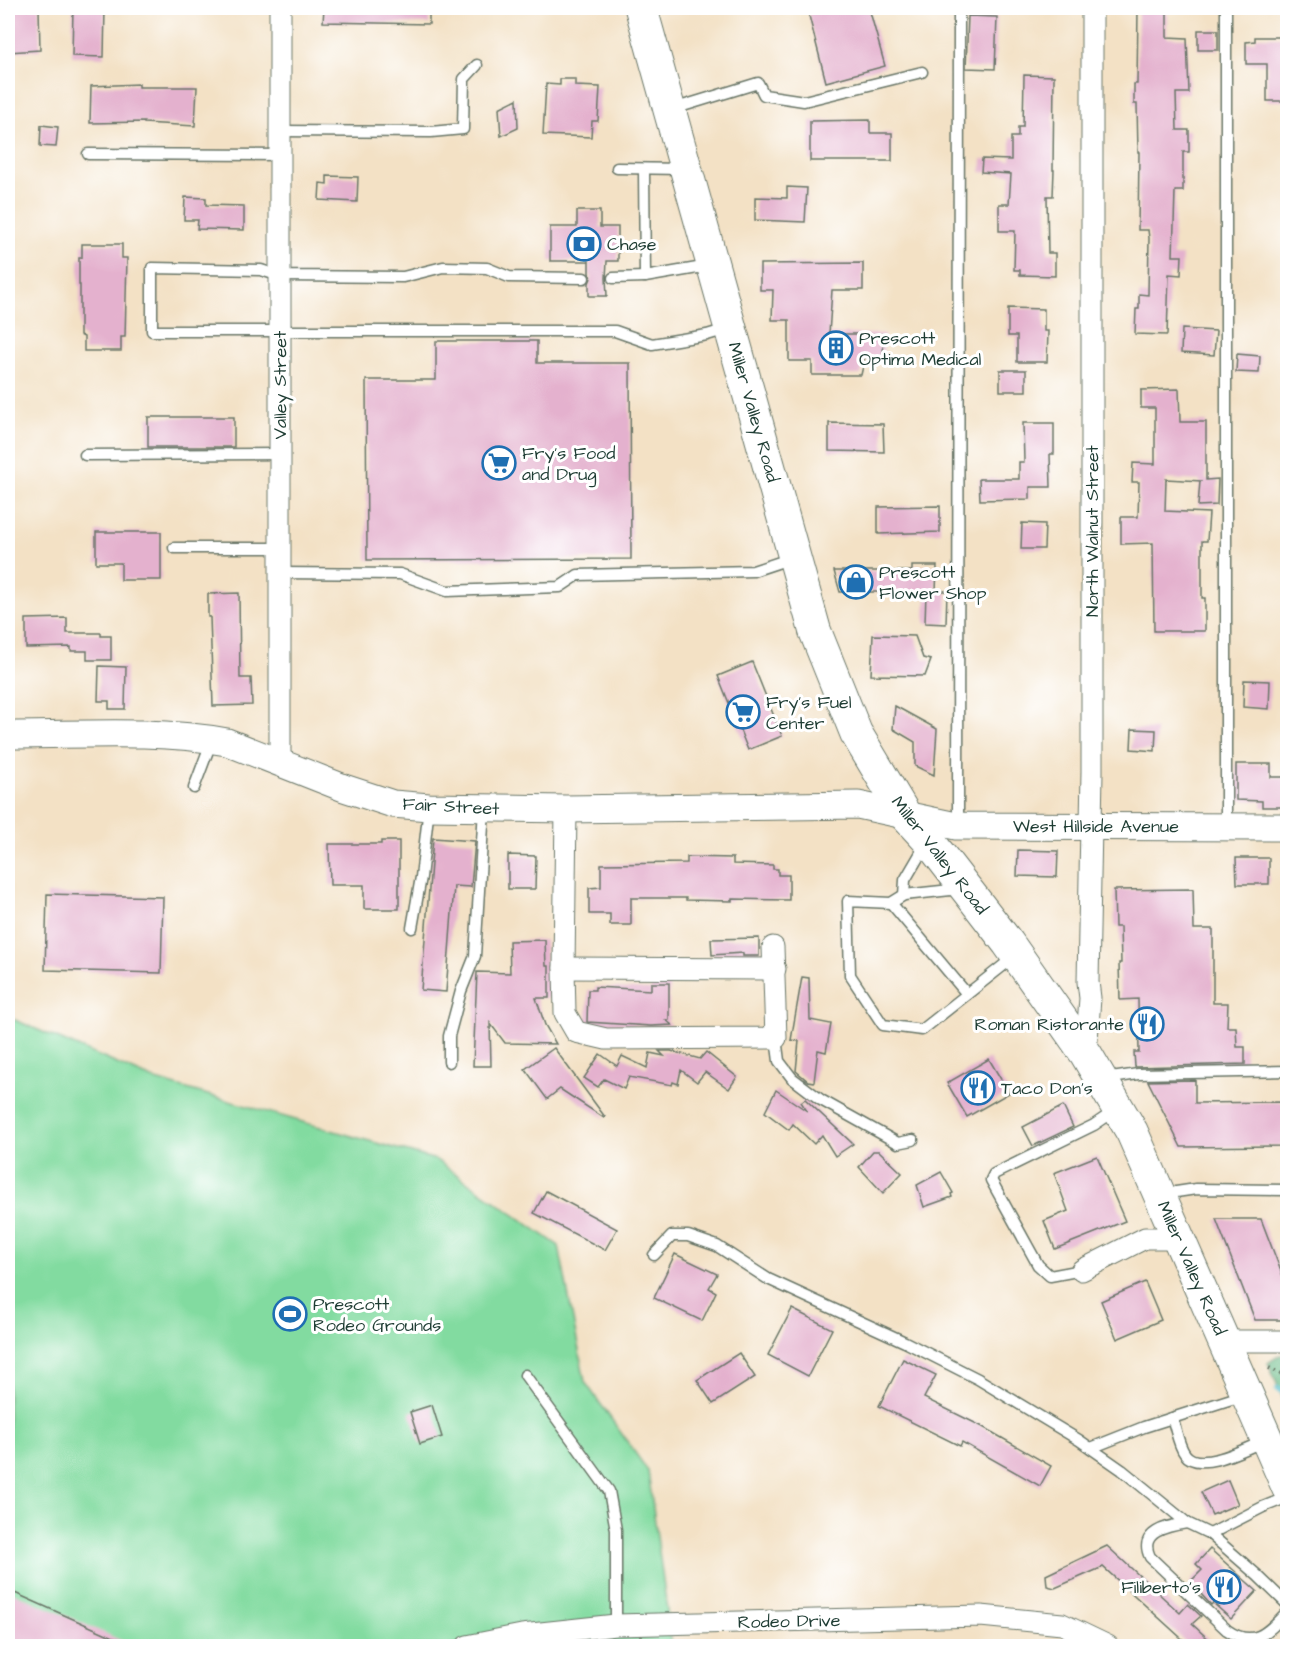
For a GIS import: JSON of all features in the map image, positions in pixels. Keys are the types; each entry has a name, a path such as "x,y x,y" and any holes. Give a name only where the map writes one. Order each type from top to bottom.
{"main road":[{"name":"Miller Valley Road","path":"641,8 815,631 856,733 904,816 929,841 1017,955 1094,1067 1132,1132 1287,1488"}],"street":[{"name":"Valley Street","path":"280,8 280,763"},
{"name":"North Walnut Street","path":"1092,8 1092,826 1088,982 1094,1067"},
{"name":"Fair Street","path":"8,735 182,735 227,742 344,788 393,804 429,807 566,809 858,805 904,816"},
{"path":"566,809 565,1013 576,1032 606,1039 776,1038 773,947"},
{"name":"West Hillside Avenue","path":"904,816 958,826 1287,827"},
{"path":"564,968 775,969"},
{"path":"1082,1270 1145,1238 1179,1238"},
{"path":"1223,1341 1287,1341"},
{"name":"Rodeo Drive","path":"467,1647 522,1635 616,1625 981,1616 1062,1624 1107,1647"}],"lane":[{"path":"958,826 959,8"},
{"path":"1226,8 1226,827"},
{"path":"280,131 431,132 463,129 464,79 477,65"},
{"path":"670,110 758,83 764,95 804,101 922,72"},
{"path":"88,154 280,155"},
{"path":"617,168 686,169"},
{"path":"644,169 645,277"},
{"path":"614,278 645,277 713,265"},
{"path":"584,278 509,278 487,268 443,267 403,278 280,276 261,270 152,268 152,331 615,332 652,344 707,335 731,328"},
{"path":"85,455 280,454"},
{"path":"174,548 280,548"},
{"path":"280,573 399,574 447,591 506,590 560,587 578,575 753,572 795,557"},
{"path":"194,788 213,740"},
{"path":"412,928 429,807"},
{"path":"449,1062 449,1036 475,956 484,808"},
{"path":"904,895 905,880 929,841"},
{"path":"965,888 904,895 891,903 848,902 850,975 883,1025 922,1029 1017,955"},
{"path":"891,903 967,994"},
{"path":"776,1038 779,1061 792,1078 821,1100 898,1143 913,1140"},
{"path":"1094,1067 1138,1074 1287,1071"},
{"path":"1082,1270 1050,1276 1038,1265 991,1180 993,1174 1094,1125 1118,1108"},
{"path":"1160,1194 1196,1189 1287,1190"},
{"path":"654,1255 672,1236 688,1236 717,1246 768,1279 905,1342 978,1379 1091,1448 1187,1523 1210,1534 1287,1605"},
{"path":"525,1375 609,1491 616,1530 616,1625"},
{"path":"1091,1448 1144,1426 1246,1394"},
{"path":"1172,1418 1185,1455 1193,1460 1205,1462 1267,1440"},
{"path":"1210,1534 1287,1497"},
{"path":"1187,1523 1168,1526 1158,1531 1148,1540 1146,1548 1150,1557 1227,1630 1238,1638 1246,1640 1265,1633 1287,1611"}],"path":[{"path":"1269,1368 1287,1377"}],"green space":[{"name":"Prescott Rodeo Grounds","path":"8,1017 152,1079 436,1160 559,1246 585,1382 648,1471 672,1646 8,1646"},
{"path":"1280,1355 1287,1355 1287,1408 1268,1363"}],"building":[{"path":"8,8 39,8 40,50 8,52"},
{"path":"73,8 105,8 104,57 72,56"},
{"path":"324,8 429,8 429,24 323,22"},
{"path":"807,8 869,8 885,66 826,82"},
{"path":"1138,8 1167,8 1167,37 1187,38 1189,93 1176,93 1177,130 1189,130 1189,152 1183,152 1183,191 1175,191 1173,256 1182,256 1181,275 1169,274 1167,335 1135,334 1139,294 1148,295 1149,238 1148,230 1138,230 1139,152 1134,84 1137,84"},
{"path":"968,16 997,17 995,69 966,68"},
{"path":"1198,30 1218,30 1218,50 1198,50"},
{"path":"1255,37 1287,37 1287,101 1267,101 1267,64 1246,64 1246,42 1255,41"},
{"path":"1024,75 1054,76 1053,196 1047,196 1048,253 1055,253 1055,276 1020,275 1020,270 1014,270 1015,231 999,231 999,204 1009,204 1011,174 981,172 982,159 1011,160 1011,137 1018,137 1018,127 1023,127"},
{"path":"560,79 575,79 575,86 600,87 598,121 592,121 591,137 543,135 546,84 560,85"},
{"path":"139,84 139,87 197,87 195,126 144,122 90,123 91,86"},
{"path":"517,99 518,128 501,136 499,108"},
{"path":"870,120 870,133 892,133 892,161 810,161 810,121"},
{"path":"41,125 58,127 56,147 40,146"},
{"path":"327,176 358,177 357,202 319,200 320,183 327,184"},
{"path":"787,187 807,188 805,222 755,220 755,197 787,198"},
{"path":"185,197 206,198 206,205 244,206 244,230 197,229 198,220 184,220"},
{"name":"Chase","path":"577,211 600,211 600,227 618,227 618,261 607,261 607,296 589,296 591,278 589,261 550,261 550,227 577,227"},
{"path":"82,244 122,244 122,258 127,258 125,337 121,337 121,351 84,351 84,337 80,335 79,285 79,258 82,258"},
{"path":"863,263 863,290 832,290 829,334 884,334 883,356 865,357 861,375 812,375 812,361 789,361 789,320 772,320 773,290 760,290 760,264"},
{"path":"1008,308 1044,309 1044,331 1048,331 1047,362 1017,362 1017,336 1008,336"},
{"path":"1182,329 1216,331 1214,355 1181,353"},
{"name":"Fry's Food and Drug","path":"436,341 537,341 537,363 630,363 631,559 367,560 366,380 436,380"},
{"path":"1237,354 1260,356 1259,373 1236,372"},
{"path":"1000,370 1026,370 1026,391 1000,391"},
{"path":"1179,389 1180,422 1206,422 1206,480 1218,479 1217,505 1198,506 1200,481 1202,481 1166,479 1165,511 1209,513 1207,541 1202,541 1202,598 1205,598 1205,631 1154,631 1153,543 1121,544 1121,517 1138,517 1139,482 1132,482 1133,463 1155,464 1155,408 1141,408 1141,390"},
{"path":"148,417 234,417 234,447 148,447"},
{"path":"829,423 883,424 884,452 829,451"},
{"path":"1023,423 1054,423 1054,454 1050,454 1051,487 1030,487 1030,499 980,500 979,479 1019,479 1019,462 1024,462"},
{"path":"940,506 940,532 878,534 878,507"},
{"path":"1022,523 1045,524 1044,549 1021,549"},
{"path":"96,532 161,532 161,580 121,580 121,563 96,563"},
{"path":"912,566 937,566 936,591 947,591 946,624 925,623 926,592 840,592 834,571 912,571"},
{"path":"239,593 240,678 251,678 252,705 213,706 208,594"},
{"path":"67,618 67,633 101,633 101,636 111,636 111,660 87,660 87,651 71,651 71,647 26,648 26,619"},
{"path":"873,635 915,636 923,658 931,660 925,676 871,675"},
{"name":"Fry's Fuel Center","path":"752,662 782,736 748,750 718,676"},
{"path":"99,666 126,667 125,709 109,709 109,701 98,701"},
{"path":"1244,680 1270,681 1269,709 1243,707"},
{"path":"895,706 937,729 934,775 915,766 915,742 893,729"},
{"path":"1132,729 1156,730 1155,751 1131,749"},
{"path":"1236,764 1271,764 1271,777 1287,777 1287,807 1262,807 1262,801 1236,800"},
{"path":"433,838 475,841 471,887 454,886 446,992 421,990"},
{"path":"381,841 399,841 399,909 364,909 364,885 330,885 329,844 381,844"},
{"path":"1018,850 1058,851 1057,877 1017,876"},
{"path":"508,855 536,856 535,889 508,889"},
{"path":"687,857 733,858 733,864 773,865 773,869 778,869 778,875 789,875 789,900 631,898 631,925 610,925 610,914 589,914 589,888 601,887 601,864 687,863"},
{"path":"1236,858 1269,858 1269,884 1237,884"},
{"path":"1193,889 1194,929 1213,929 1213,1003 1228,1003 1227,1027 1236,1027 1237,1047 1245,1047 1245,1064 1135,1067 1134,1052 1139,1052 1138,999 1120,1000 1120,927 1115,927 1114,890"},
{"path":"47,894 163,897 161,973 45,970"},
{"path":"759,938 759,956 743,956 743,953 712,955 711,939"},
{"path":"545,940 546,966 549,966 549,998 536,998 545,1025 556,1044 505,1043 490,1023 491,1066 473,1066 477,972 510,973 509,941"},
{"path":"802,977 809,978 810,1020 831,1024 826,1052 818,1050 814,1082 808,1081 796,1071 799,1041 791,1040"},
{"path":"651,983 669,983 669,1020 666,1020 672,1025 587,1022 588,990 595,990 595,987 651,990"},
{"path":"554,1048 604,1118 560,1089 547,1099 525,1069"},
{"path":"659,1051 671,1051 700,1059 706,1052 737,1077 729,1089 705,1072 697,1082 681,1070 678,1084 673,1082 672,1085 629,1077 624,1089 604,1079 598,1087 584,1078 600,1054 617,1066 622,1056 647,1068 650,1053 664,1056"},
{"name":"Taco Don's","path":"989,1059 1009,1093 967,1117 947,1083"},
{"path":"1195,1080 1195,1103 1287,1102 1287,1146 1181,1147 1148,1081"},
{"path":"776,1090 807,1111 801,1102 805,1099 853,1144 835,1156 822,1135 814,1144 793,1124 789,1130 765,1112"},
{"path":"1063,1106 1073,1127 1033,1146 1023,1127"},
{"path":"873,1151 879,1151 902,1173 883,1193 859,1167"},
{"path":"1097,1156 1125,1221 1055,1249 1044,1221 1068,1211 1054,1173"},
{"path":"941,1172 953,1193 952,1197 924,1207 917,1185"},
{"path":"546,1191 617,1229 605,1250 534,1213"},
{"path":"1216,1219 1261,1219 1287,1287 1287,1320 1255,1320"},
{"path":"675,1254 717,1274 709,1288 716,1292 702,1321 654,1298"},
{"path":"1145,1282 1161,1320 1117,1339 1101,1301"},
{"path":"792,1309 832,1329 808,1376 768,1355"},
{"path":"739,1353 755,1377 713,1404 697,1380"},
{"path":"903,1359 936,1375 924,1398 981,1426 1051,1466 1040,1486 962,1442 960,1446 879,1406"},
{"path":"432,1405 442,1437 420,1444 410,1412"},
{"path":"1228,1480 1238,1504 1212,1515 1201,1492"},
{"path":"1107,1546 1180,1613 1188,1604 1201,1616 1192,1624 1217,1647 1191,1647 1103,1567 1055,1588 1047,1586 1046,1575"},
{"name":"Filiberto's","path":"1210,1549 1257,1591 1231,1619 1213,1603 1211,1605 1190,1582 1202,1570 1196,1564"},
{"path":"8,1590 136,1647 8,1647"}],"waterway":[{"path":"1278,1389 1288,1395"}],"place":[{"name":"Chase","path":"584,244"},
{"name":"Prescott Optima Medical","path":"836,348"},
{"name":"Fry's Food and Drug","path":"499,463"},
{"name":"Prescott Flower Shop","path":"856,582"},
{"name":"Fry's Fuel Center","path":"743,712"},
{"name":"Roman Ristorante","path":"1147,1024"},
{"name":"Taco Don's","path":"978,1088"},
{"name":"Prescott Rodeo Grounds","path":"290,1314"},
{"name":"Filiberto's","path":"1224,1587"}]}
